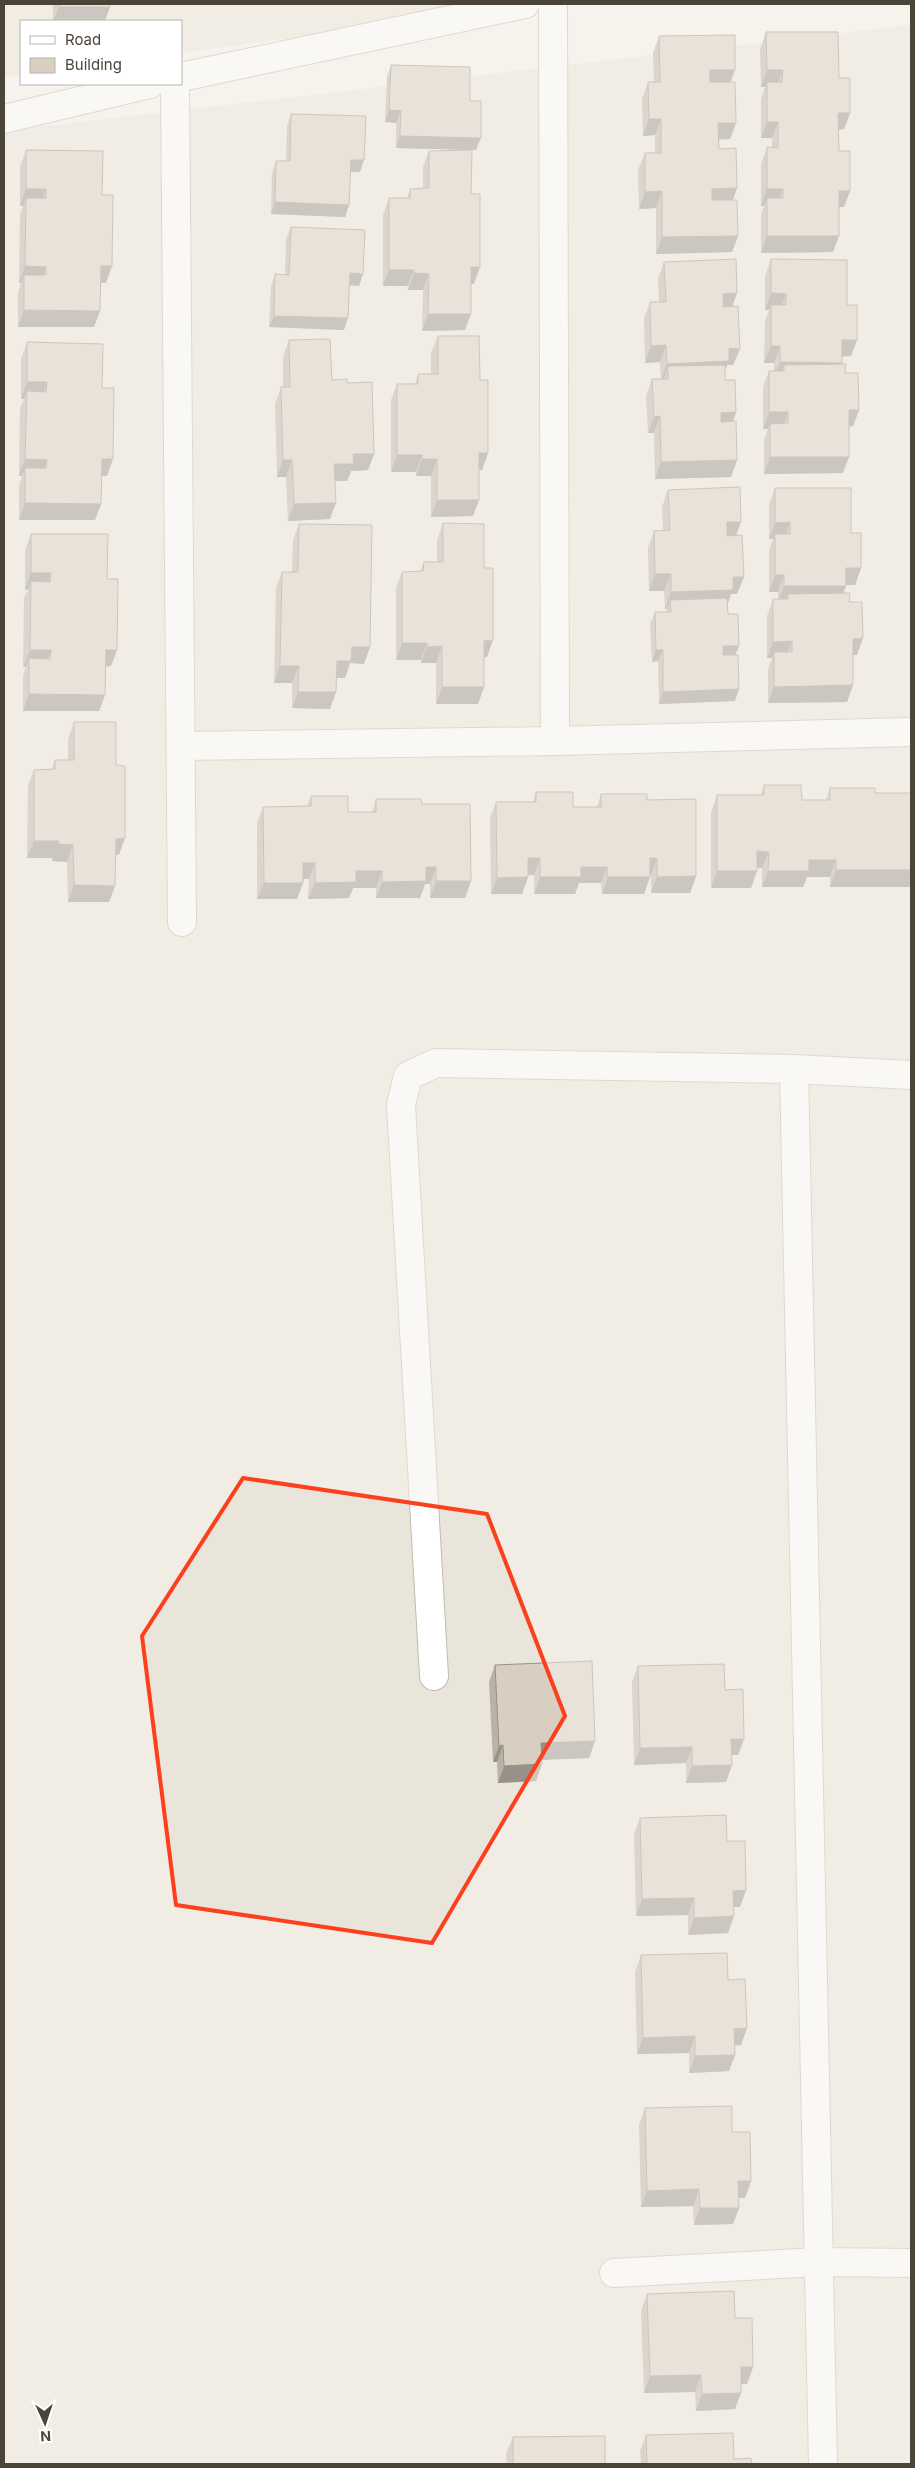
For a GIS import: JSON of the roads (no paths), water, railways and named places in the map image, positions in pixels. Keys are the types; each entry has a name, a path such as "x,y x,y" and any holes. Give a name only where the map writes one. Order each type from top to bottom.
{"street":[{"path":"182,76 525,4"},
{"path":"552,4 555,742"},
{"path":"4,119 146,85"},
{"path":"175,85 182,922"},
{"path":"181,746 555,742 911,732"},
{"path":"434,1676 401,1105 408,1076 436,1063 794,1070 911,1075"},
{"path":"794,1070 823,2464"},
{"path":"614,2273 818,2262 911,2263"}]}
